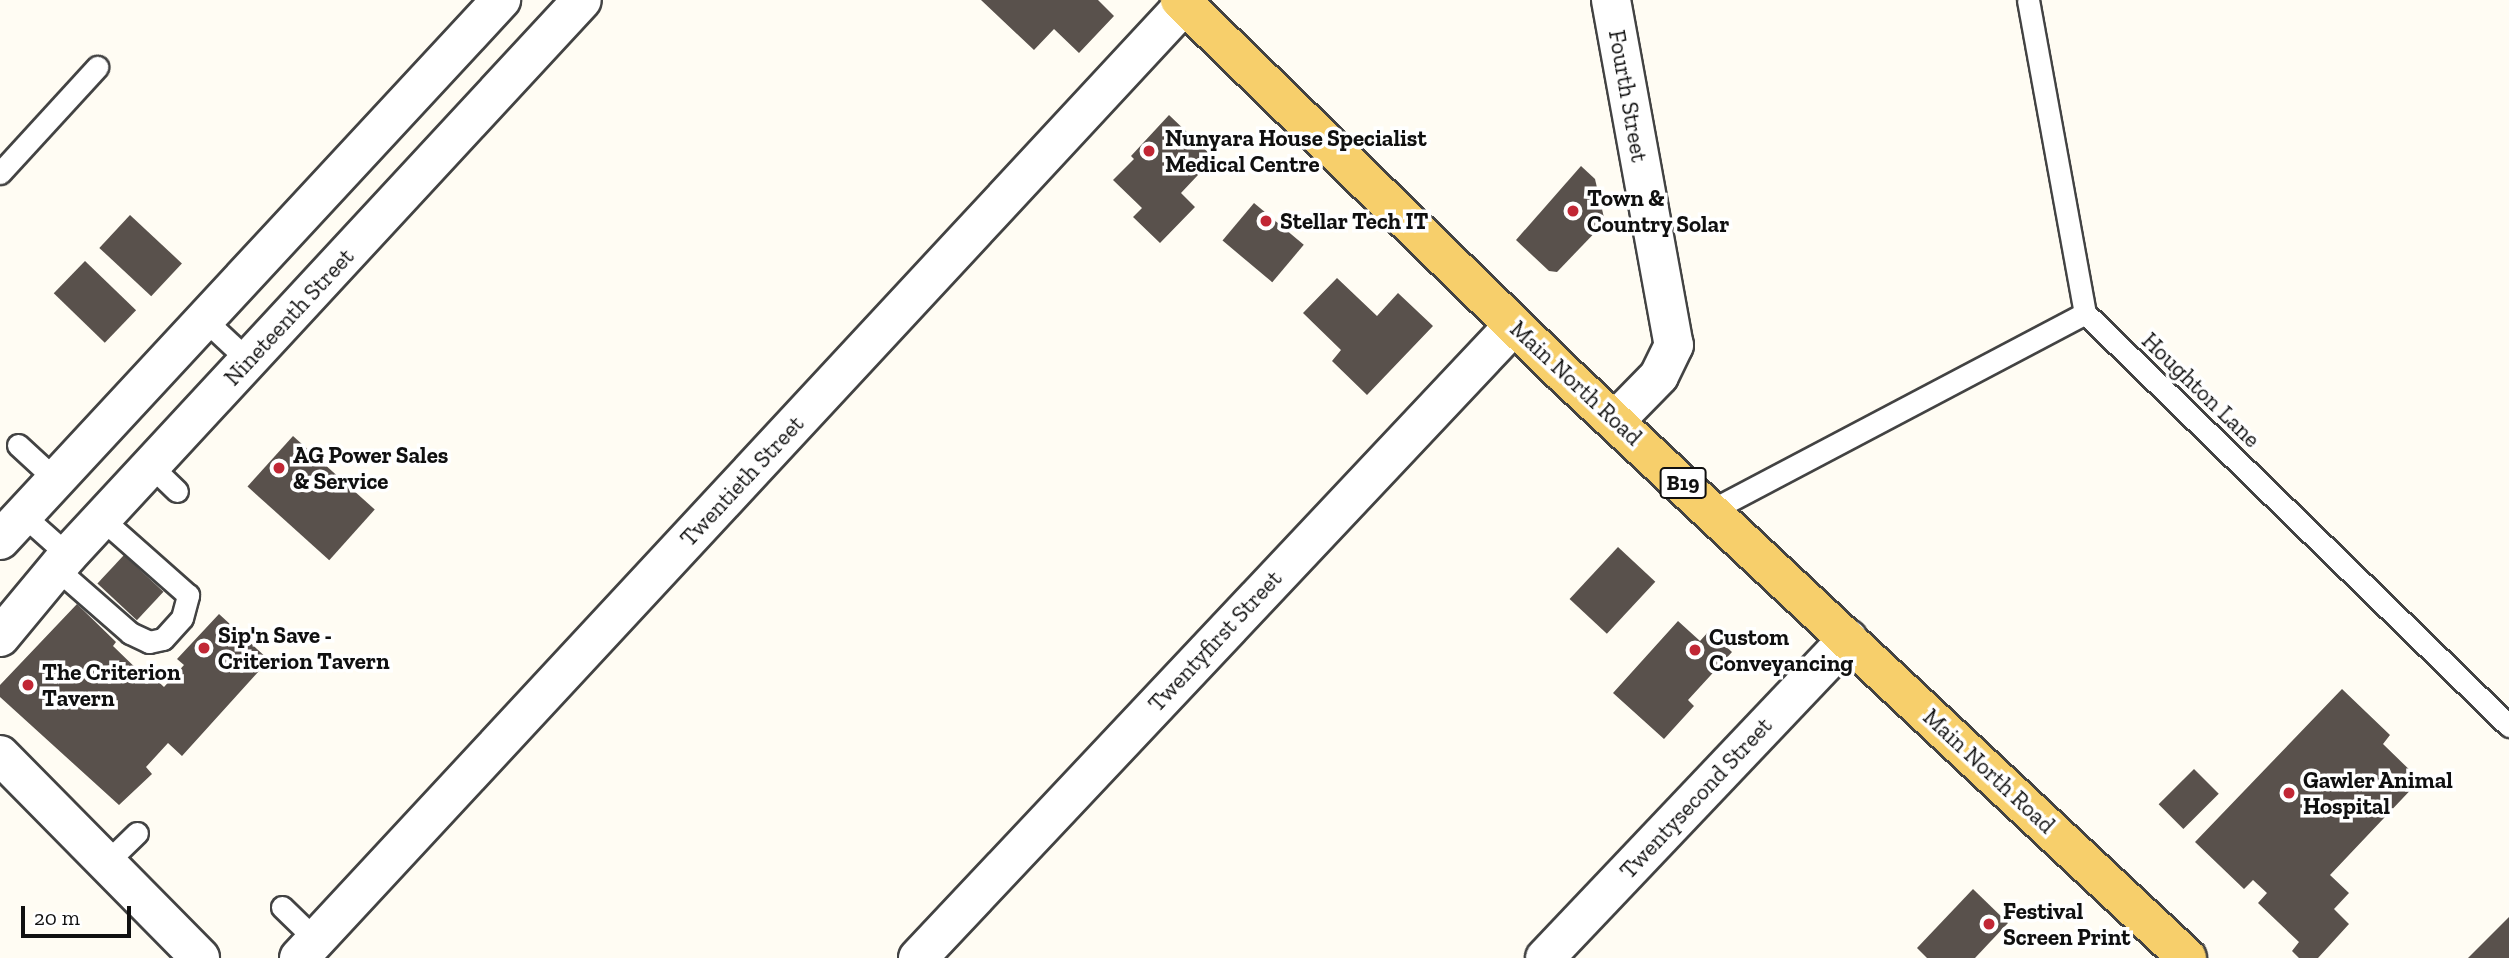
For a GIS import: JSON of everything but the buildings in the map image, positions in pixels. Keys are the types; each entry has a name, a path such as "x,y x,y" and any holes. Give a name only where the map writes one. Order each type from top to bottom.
{"main road":[{"name":"Main North Road","path":"1181,2 1514,325 2186,958"}],"street":[{"path":"12,528 501,0"},
{"name":"Nineteenth Street","path":"0,637 62,562 102,519 164,478 249,361 582,0"},
{"name":"Fourth Street","path":"1611,0 1674,345 1659,376 1615,421"},
{"name":"Twentieth Street","path":"307,949 1181,2"},
{"name":"Twentyfirst Street","path":"918,958 1514,325"},
{"name":"Twentysecond Street","path":"1545,958 1848,639"},
{"path":"0,755 200,958"}],"lane":[{"path":"1712,510 2085,313 2028,0"},
{"path":"0,173 97,67"},
{"name":"Houghton Lane","path":"2085,313 2509,726"},
{"path":"205,320 249,361"},
{"path":"18,445 56,480"},
{"path":"12,528 62,562 130,633 149,642 163,639 182,618 188,595 102,519"},
{"path":"106,863 137,833"},
{"path":"282,907 307,949"}],"place":[{"name":"Nunyara House Specialist Medical Centre","path":"1149,151"},
{"name":"Town & Country Solar","path":"1573,211"},
{"name":"Stellar Tech IT","path":"1266,221"},
{"name":"AG Power Sales & Service","path":"279,468"},
{"name":"Sip'n Save - Criterion Tavern","path":"204,648"},
{"name":"Custom Conveyancing","path":"1695,650"},
{"name":"The Criterion Tavern","path":"28,685"},
{"name":"Gawler Animal Hospital","path":"2289,793"},
{"name":"Festival Screen Print","path":"1989,924"}]}
